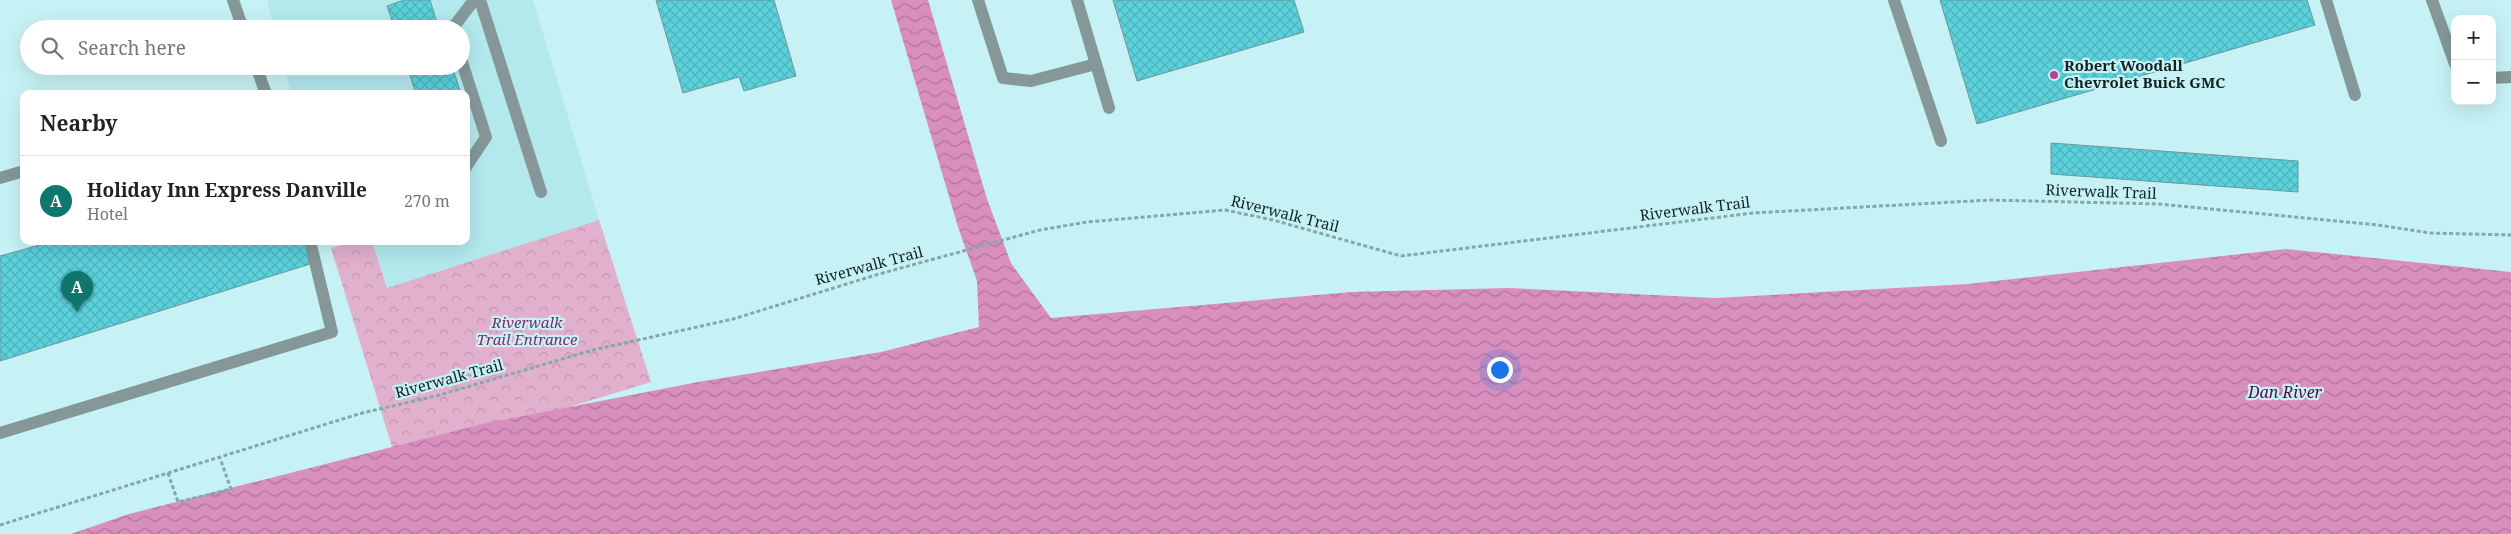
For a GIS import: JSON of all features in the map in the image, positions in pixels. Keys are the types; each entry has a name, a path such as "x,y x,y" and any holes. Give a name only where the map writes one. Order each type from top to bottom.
{"lane":[{"path":"233,0 240,20"},
{"path":"459,20 474,0"},
{"path":"480,0 541,192"},
{"path":"978,0 1003,78 1031,81 1096,64"},
{"path":"1077,0 1109,108"},
{"path":"1894,0 1941,140"},
{"path":"2326,0 2355,95"},
{"path":"2432,0 2454,60"},
{"path":"259,75 265,90"},
{"path":"466,75 486,137 470,161"},
{"path":"2496,78 2511,76"},
{"path":"0,178 20,172"},
{"path":"0,433 332,332 311,245"}],"path":[{"name":"Riverwalk Trail","path":"0,525 362,413 436,396 593,350 733,319 812,293 1040,230 1087,222 1225,210 1282,222 1401,256 1753,213 1967,201 2023,200 2159,204 2378,225 2430,233 2511,235"},
{"path":"168,473 178,502 231,489 220,458"}],"shaded area":[{"path":"267,0 533,0 599,220 387,288 373,245 470,245 470,90 290,90 286,75 470,75 470,20 272,20"}],"green space":[{"name":"Riverwalk Trail Entrance","path":"599,220 651,382 396,460 331,248 340,245 373,245 387,288"}],"water":[{"name":"Dan River","path":"891,0 928,0 987,199 1011,263 1051,318 1352,292 1509,288 1715,298 1968,284 2286,249 2511,272 2511,534 71,534 129,514 482,424 698,382 881,352 979,327 977,281 958,227"}],"building":[{"path":"404,0 430,0 436,20 392,20 387,6"},
{"path":"656,0 774,0 796,76 744,91 739,77 683,93"},
{"path":"1113,0 1294,0 1304,32 1137,81"},
{"name":"Robert Woodall Chevrolet Buick GMC","path":"1940,0 2307,0 2315,25 1977,124"},
{"path":"410,75 455,75 460,90 415,90"},
{"path":"2051,143 2298,161 2298,192 2051,174"},
{"path":"40,245 306,245 310,264 0,361 0,256"}],"place":[{"name":"Robert Woodall Chevrolet Buick GMC","path":"2054,75"},
{"name":"Holiday Inn Express Danville","path":"77,312"}]}
